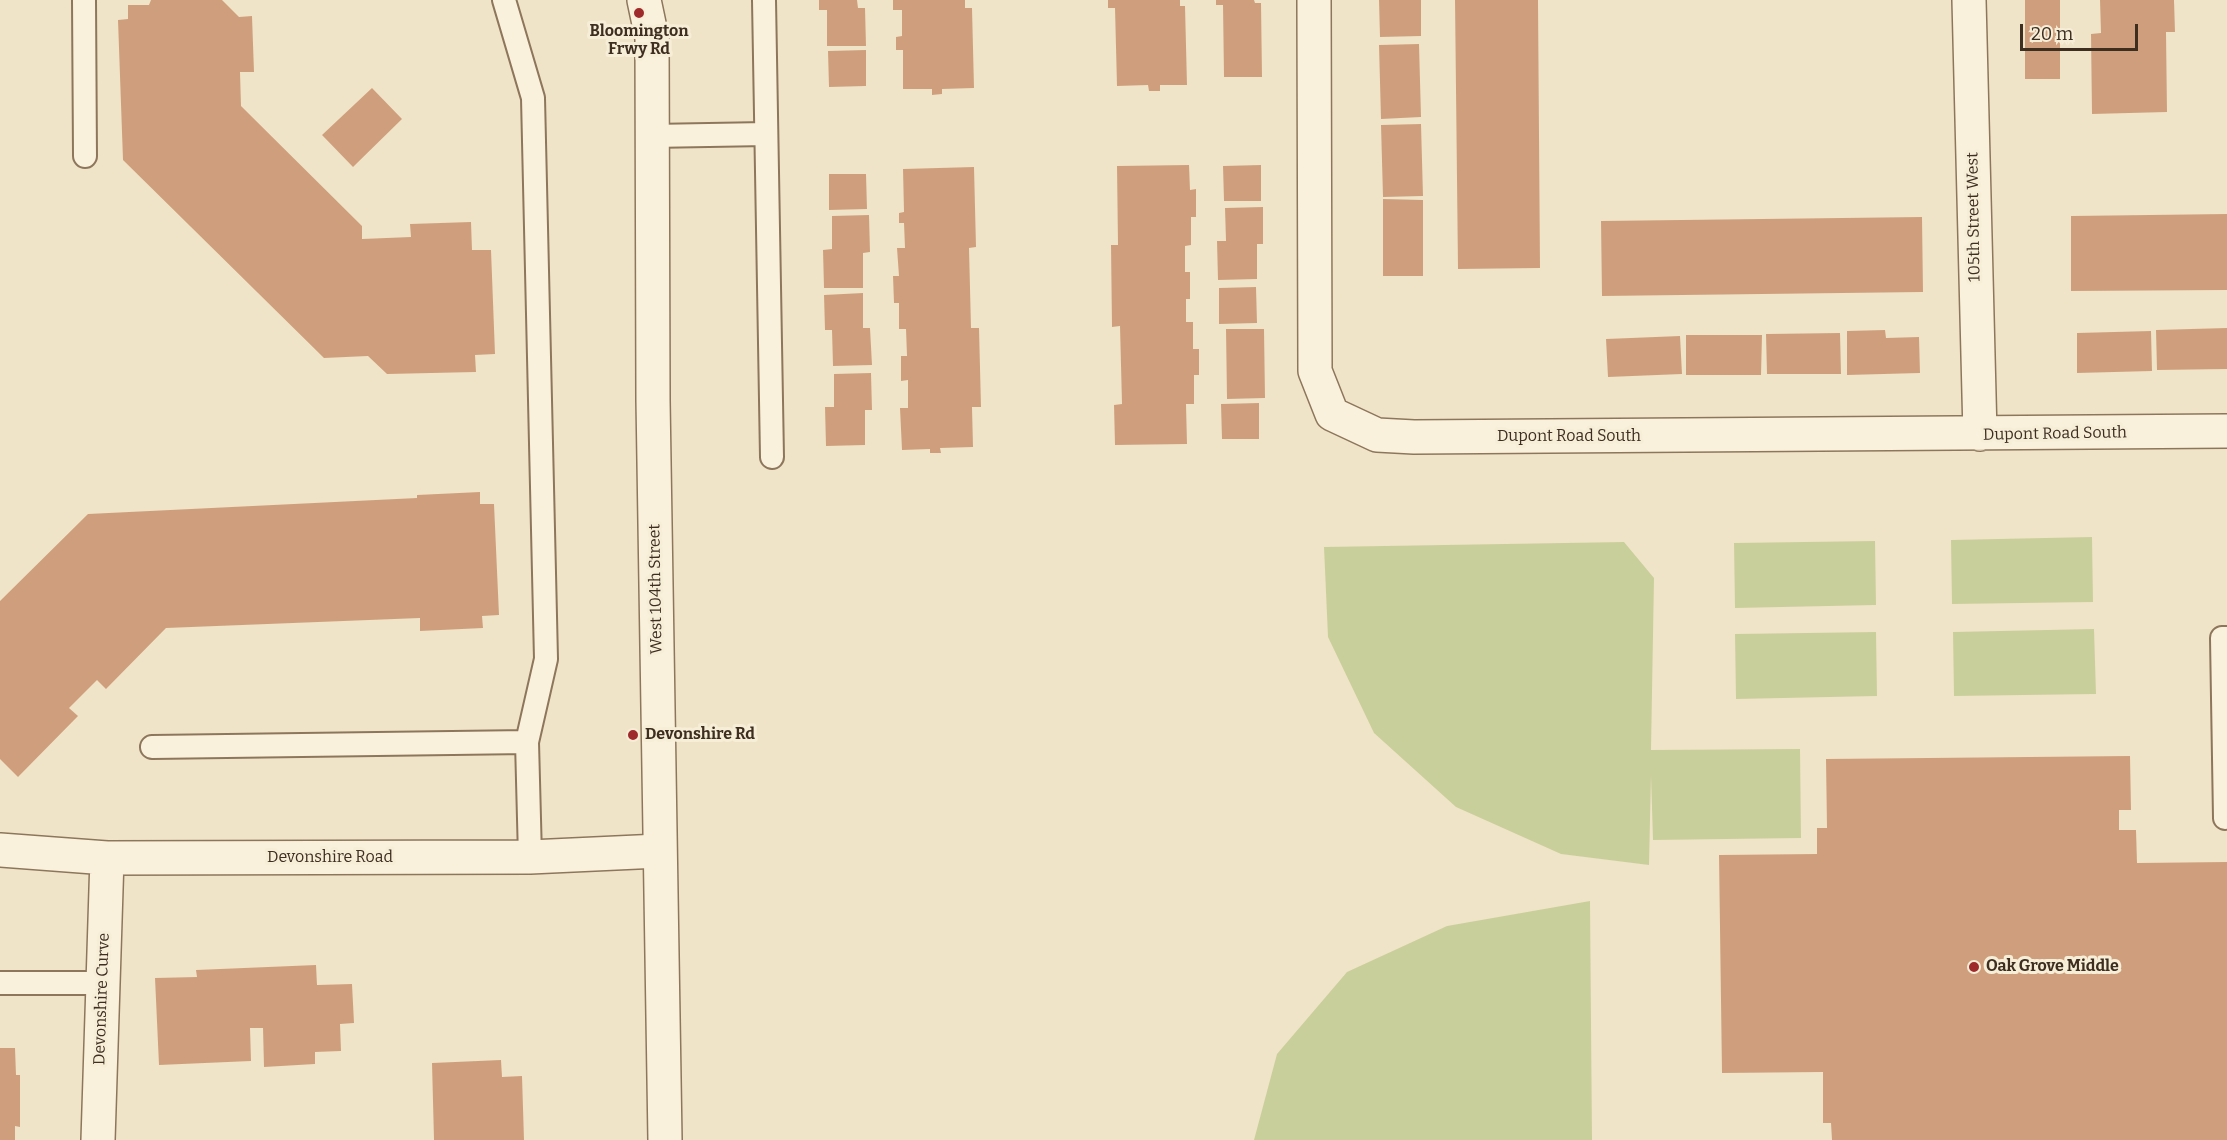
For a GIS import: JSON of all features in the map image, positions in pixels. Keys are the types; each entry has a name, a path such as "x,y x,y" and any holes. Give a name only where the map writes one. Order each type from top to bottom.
{"street":[{"name":"West 104th Street","path":"644,0 652,38"},
{"name":"West 104th Street","path":"660,0 652,38 651,136 659,851 665,1140"},
{"name":"Dupont Road South","path":"1314,0 1315,371 1332,414 1377,435 1414,437 2227,431"},
{"name":"105th Street West","path":"1969,0 1980,434"},
{"name":"Devonshire Road","path":"0,850 107,858 530,857 659,851"},
{"name":"Devonshire Curve","path":"98,1140 107,858"}],"lane":[{"path":"84,0 85,156"},
{"path":"504,0 533,98 546,659 528,742 530,857"},
{"path":"764,0 772,457"},
{"path":"651,136 766,134"},
{"path":"2225,818 2222,638 2227,638"},
{"path":"152,747 528,742"},
{"path":"0,983 103,983"}],"green space":[{"path":"2092,537 2093,602 1952,604 1951,540"},
{"path":"1875,541 1876,605 1735,608 1734,543"},
{"path":"1624,542 1654,578 1651,750 1800,749 1801,838 1653,840 1651,776 1649,865 1561,854 1456,807 1374,733 1328,637 1324,547"},
{"path":"2094,629 2096,694 1954,696 1953,632"},
{"path":"1876,632 1877,696 1736,699 1735,634"},
{"path":"1590,901 1592,1140 1254,1140 1277,1054 1347,972 1447,926"}],"building":[{"path":"151,0 222,0 239,17 252,16 254,72 240,72 241,106 362,226 362,239 411,237 410,224 471,222 472,250 491,250 495,354 475,355 476,372 387,374 368,356 324,358 123,160 118,20 128,19 128,5 149,5"},
{"path":"819,0 857,0 858,8 865,8 866,46 827,46 827,10 819,10"},
{"path":"893,0 965,0 965,8 972,8 974,88 942,89 942,94 932,95 932,89 903,89 903,50 896,50 896,37 902,36 902,10 893,10"},
{"path":"1108,0 1180,0 1180,6 1185,6 1187,85 1160,85 1160,91 1149,91 1148,85 1117,86 1115,8 1108,8"},
{"path":"1216,0 1254,0 1255,3 1261,3 1262,77 1224,77 1223,5 1216,5"},
{"path":"1379,0 1421,0 1421,36 1380,37"},
{"path":"1455,0 1538,0 1540,268 1458,269"},
{"path":"2025,0 2060,0 2060,79 2025,79"},
{"path":"2100,0 2174,0 2175,32 2166,32 2167,112 2092,114 2091,34 2101,33"},
{"path":"1419,44 1421,117 1381,119 1379,45"},
{"path":"866,50 866,86 829,87 828,51"},
{"path":"372,88 402,119 353,167 322,135"},
{"path":"1421,124 1423,196 1383,197 1381,125"},
{"path":"1189,165 1190,190 1196,189 1196,217 1191,217 1191,245 1185,246 1185,272 1190,272 1190,299 1186,299 1186,322 1193,322 1193,349 1199,349 1199,375 1194,375 1194,404 1186,404 1187,444 1115,445 1114,405 1122,404 1120,326 1112,327 1111,245 1118,245 1117,166"},
{"path":"1261,165 1261,201 1224,201 1223,166"},
{"path":"974,167 976,247 969,248 971,328 979,328 981,407 972,407 973,447 940,448 941,453 930,453 930,449 902,450 900,408 908,408 908,380 901,381 901,356 907,356 906,329 899,329 899,303 894,303 893,276 899,276 897,248 905,248 904,223 899,223 899,213 904,212 903,169"},
{"path":"829,174 866,174 867,209 829,210"},
{"path":"1383,199 1423,200 1423,276 1383,276"},
{"path":"1263,207 1263,244 1257,244 1257,279 1218,280 1217,241 1226,241 1225,208"},
{"path":"2227,214 2227,290 2071,291 2071,216"},
{"path":"869,215 870,252 863,253 863,288 824,288 823,250 832,249 832,216"},
{"path":"1922,217 1923,292 1602,296 1601,221"},
{"path":"1256,287 1257,323 1219,324 1219,288"},
{"path":"863,293 863,328 870,328 872,365 833,366 832,330 825,330 824,295"},
{"path":"2227,328 2227,369 2157,370 2156,330"},
{"path":"1226,329 1264,329 1265,398 1227,399"},
{"path":"1885,330 1886,338 1919,337 1920,373 1847,375 1847,331"},
{"path":"2151,331 2152,371 2077,373 2077,333"},
{"path":"1840,333 1841,374 1767,374 1766,334"},
{"path":"1686,335 1762,335 1761,375 1686,375"},
{"path":"1680,336 1682,374 1608,377 1606,339"},
{"path":"871,373 872,410 865,410 865,445 826,446 825,407 834,407 834,374"},
{"path":"1259,403 1259,439 1222,439 1221,404"},
{"path":"480,492 480,504 494,504 499,615 482,616 483,628 420,631 420,618 166,628 106,689 97,680 69,708 78,716 18,777 0,759 0,601 88,514 417,498 417,495"},
{"name":"Oak Grove Middle","path":"2130,756 2131,810 2119,810 2119,830 2136,830 2137,863 2227,862 2227,1140 1832,1140 1831,1123 1823,1123 1823,1072 1722,1073 1719,855 1817,854 1817,828 1827,828 1826,759"},
{"path":"316,965 317,985 352,984 354,1023 340,1024 341,1051 315,1052 315,1064 264,1067 263,1028 250,1028 251,1061 159,1065 155,978 197,977 196,970"},
{"path":"0,1048 15,1048 16,1075 20,1075 20,1127 15,1126 15,1140 0,1140"},
{"path":"501,1060 502,1077 522,1076 524,1140 434,1140 432,1063"}],"place":[{"name":"Bloomington Frwy Rd","path":"639,13"},
{"name":"Devonshire Rd","path":"633,735"},
{"name":"Oak Grove Middle","path":"1974,967"}]}
